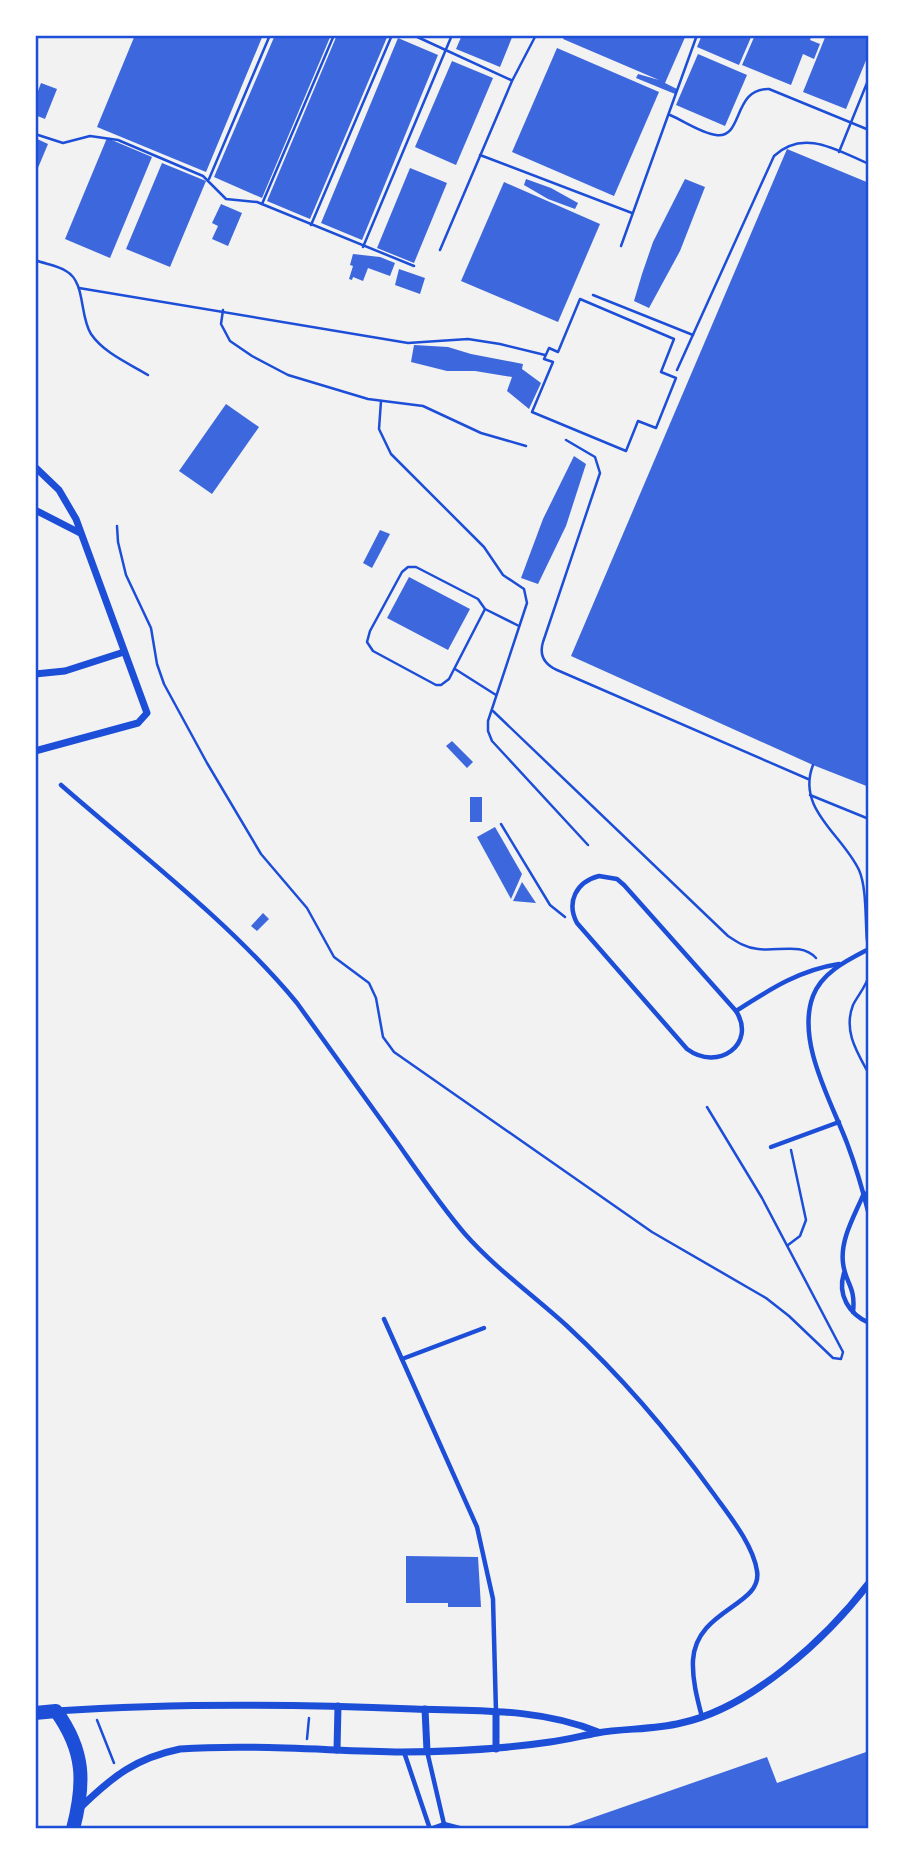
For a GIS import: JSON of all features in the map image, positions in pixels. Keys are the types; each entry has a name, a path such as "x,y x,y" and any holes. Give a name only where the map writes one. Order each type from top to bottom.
{"main road":[{"path":"35,1713 56,1711 65,1723 77,1750 82,1780 74,1829"}],"street":[{"path":"35,467 65,499 145,703 145,717 138,723 35,751"},
{"path":"35,510 80,533"},
{"path":"35,674 65,671 124,652"},
{"path":"78,1810 116,1774 147,1758 180,1749 404,1752 496,1749 599,1732 661,1727 702,1717 737,1702 768,1681 820,1637 869,1583"},
{"path":"56,1711 310,1705 425,1709 550,1717 599,1732"},
{"path":"337,1750 338,1706"},
{"path":"425,1709 427,1751"},
{"path":"496,1712 496,1749"}],"lane":[{"path":"61,785 230,932 276,978 466,1235 619,1377 669,1435 726,1511 754,1562 757,1581 746,1597 713,1619 699,1637 693,1659 695,1690 702,1717"},
{"path":"599,876 617,879 736,1011 742,1030 737,1044 731,1051 715,1058 706,1059 693,1054 577,923 571,905 579,887 590,878 599,876"},
{"path":"868,949 825,976 814,993 808,1013 814,1056 864,1193 869,1215"},
{"path":"736,1011 786,980 822,967 841,964"},
{"path":"771,1147 839,1122"},
{"path":"853,1312 853,1291 845,1272 843,1255 845,1239 864,1193"},
{"path":"845,1272 842,1294 853,1312 869,1323"},
{"path":"384,1319 477,1527 493,1599 496,1712"},
{"path":"402,1359 484,1328"},
{"path":"427,1751 444,1824"},
{"path":"404,1752 430,1829 444,1824 463,1829"}],"path":[{"path":"209,179 270,35"},
{"path":"262,204 334,35"},
{"path":"311,225 392,35"},
{"path":"413,35 512,81"},
{"path":"363,247 452,35"},
{"path":"440,250 512,81 536,35"},
{"path":"621,246 697,35"},
{"path":"839,152 869,78"},
{"path":"670,115 712,134 725,134 732,128 748,96 758,90 769,89 869,130"},
{"path":"35,134 62,143 90,136 109,137 209,179 226,199 262,204 414,266"},
{"path":"677,370 774,156 789,145 804,141 820,143 869,164"},
{"path":"480,155 632,213"},
{"path":"35,260 69,272 79,288 85,323 96,341 112,354 148,374"},
{"path":"79,288 408,343 468,339 546,355"},
{"path":"593,295 693,335"},
{"path":"580,299 674,339 661,372 676,378 656,428 638,421 626,451 532,412 553,362 544,359 546,355 549,348 558,352 580,299"},
{"path":"223,310 221,324 225,336 235,346 307,382 381,401 423,406 481,433 526,446"},
{"path":"381,401 379,429 391,454 484,547 503,575 524,589 527,603 487,725 492,741 588,845"},
{"path":"566,440 592,453 598,461 600,473 543,642 542,656 545,662 556,670 808,779"},
{"path":"117,526 123,567 151,628 157,664 164,684 261,854 307,908 334,957 369,983 376,998 383,1037 394,1052 652,1232 766,1298 833,1358 841,1359 844,1352 788,1245 706,1107"},
{"path":"485,609 446,683 436,685 373,651 367,642 370,631 401,572 408,566 416,567 478,599 485,609 519,626"},
{"path":"455,669 496,695"},
{"path":"492,709 728,936 756,949 806,950 816,957 822,967"},
{"path":"813,765 808,779 810,795 816,809 860,872 868,949"},
{"path":"810,795 869,819"},
{"path":"501,824 550,905 577,923"},
{"path":"869,975 854,1003 849,1021 851,1040 869,1074"},
{"path":"788,1245 800,1236 806,1220 789,1140"},
{"path":"306,1749 310,1705"},
{"path":"90,1709 107,1741 116,1774"}],"building":[{"path":"135,35 263,35 206,172 97,127"},
{"path":"275,35 331,35 262,198 214,177"},
{"path":"337,35 388,35 310,219 267,201"},
{"path":"462,35 513,35 500,67 456,49"},
{"path":"565,35 686,35 665,83 677,89 675,94 636,78 638,74 659,80 563,39"},
{"path":"702,35 752,35 739,65 697,47"},
{"path":"755,35 812,35 810,40 820,44 814,59 803,54 791,85 742,65"},
{"path":"826,35 869,35 869,53 846,109 803,92"},
{"path":"398,38 438,55 362,240 321,223"},
{"path":"557,48 659,92 614,196 512,152"},
{"path":"698,54 747,75 725,126 676,105"},
{"path":"452,61 493,78 456,165 415,147"},
{"path":"41,83 57,89 45,119 35,115 35,99"},
{"path":"35,138 48,144 35,175"},
{"path":"107,138 152,157 110,258 65,239"},
{"path":"787,149 869,183 869,787 813,765 571,656"},
{"path":"162,163 206,181 170,267 126,249"},
{"path":"410,168 447,183 414,263 377,248"},
{"path":"526,179 551,188 578,203 575,209 548,199 524,185"},
{"path":"685,179 705,187 680,251 649,308 634,301 653,242"},
{"path":"504,182 600,224 558,322 461,281"},
{"path":"221,204 242,213 228,246 212,239 218,226 212,223"},
{"path":"353,254 380,257 395,263 390,276 368,268 363,281 353,277 352,280 349,279"},
{"path":"399,269 425,278 420,294 395,285"},
{"path":"414,345 448,347 523,364 522,369 541,383 529,409 507,391 512,377 475,371 447,371 411,362"},
{"path":"226,404 259,427 212,494 179,471"},
{"path":"574,456 586,464 566,526 538,584 521,578 543,519"},
{"path":"380,530 390,534 372,568 363,563"},
{"path":"409,577 470,609 448,650 387,618"},
{"path":"452,741 473,762 467,768 446,746"},
{"path":"470,797 482,797 482,822 470,822"},
{"path":"495,827 522,874 511,899 477,837"},
{"path":"522,882 536,903 513,901"},
{"path":"263,913 269,919 257,931 251,926"},
{"path":"406,1556 478,1557 481,1607 448,1607 448,1603 406,1603"},
{"path":"869,1751 869,1829 560,1829 767,1757 777,1783"}]}
